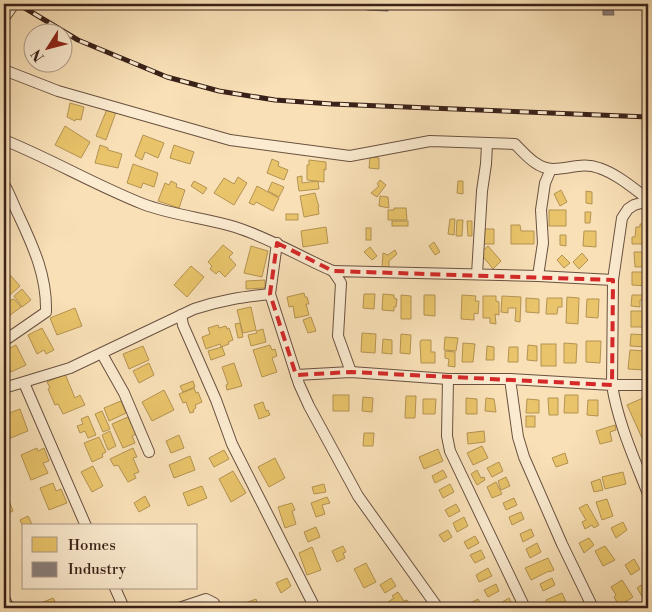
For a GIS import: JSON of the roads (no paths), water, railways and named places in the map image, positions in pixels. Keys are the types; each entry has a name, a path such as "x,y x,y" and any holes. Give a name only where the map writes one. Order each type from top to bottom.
{"street":[{"path":"4,18 14,4"},
{"path":"4,70 58,91 230,140 255,144 350,156 430,141 514,144 527,157 539,165 551,169 581,164 598,167 617,177 648,200"},
{"path":"4,140 41,155 143,204 234,226 277,243 333,271 477,274 613,280"},
{"path":"477,274 487,144"},
{"path":"538,276 543,243 541,210 546,183 551,169"},
{"path":"4,184 32,243 41,268 46,312 4,342"},
{"path":"648,200 628,208 622,218 613,280 612,385 625,436 648,494"},
{"path":"277,243 270,294 296,375 309,406 358,496 438,608"},
{"path":"333,271 341,283 338,336 351,372"},
{"path":"4,388 70,368 181,315 215,302 234,297 270,294"},
{"path":"181,315 232,444 315,608"},
{"path":"102,354 124,393 149,452"},
{"path":"296,375 351,372 448,380 510,379 612,385 648,385"},
{"path":"510,379 518,437 524,457 562,544 593,608"},
{"path":"448,380 448,436 450,451 525,608"},
{"path":"24,383 85,524"},
{"path":"116,590 124,608"},
{"path":"4,598 9,608"},
{"path":"179,608 206,599 214,603 216,608"}],"railway":[{"path":"18,4 78,40 167,77 219,91 275,100 332,104 648,117"}]}
